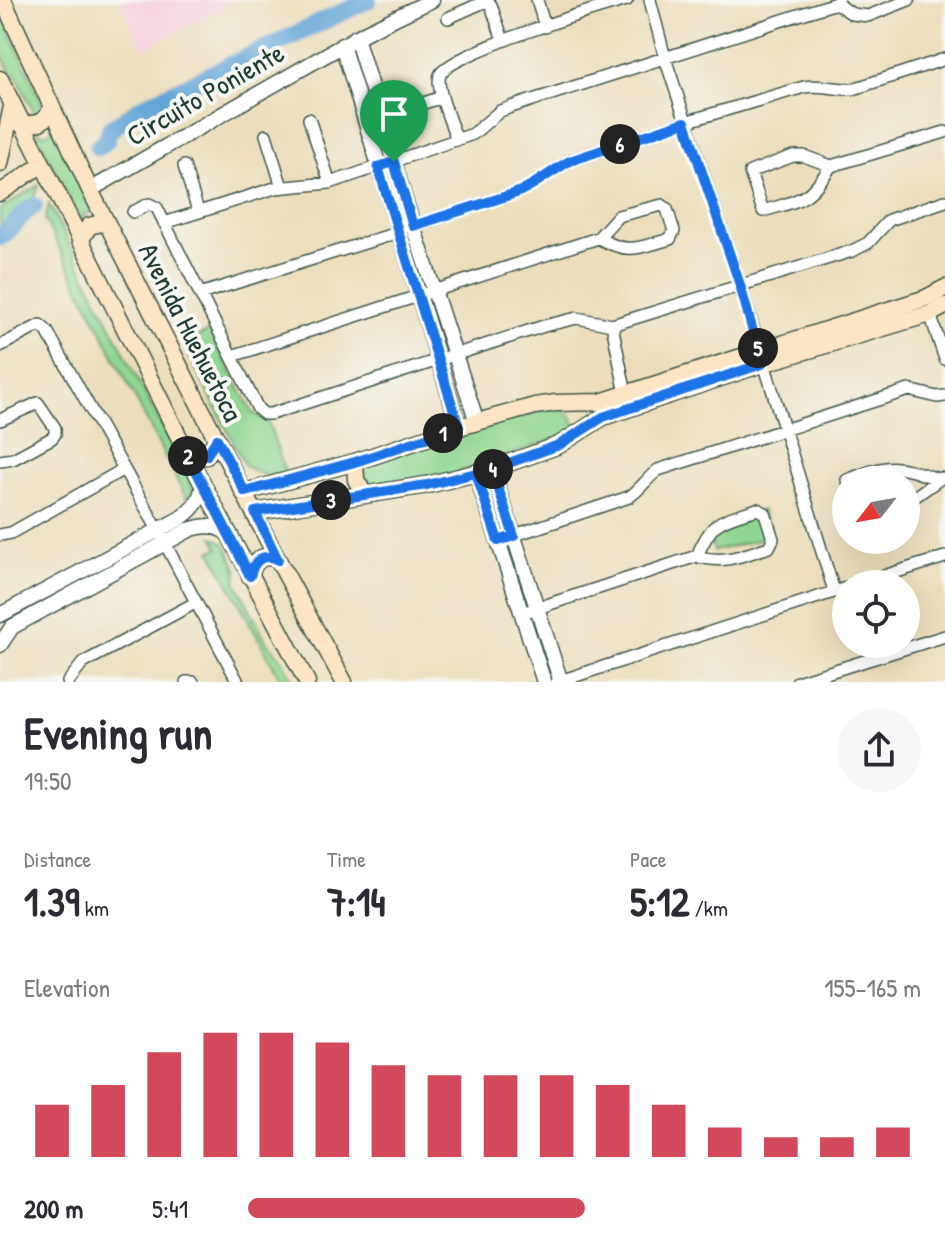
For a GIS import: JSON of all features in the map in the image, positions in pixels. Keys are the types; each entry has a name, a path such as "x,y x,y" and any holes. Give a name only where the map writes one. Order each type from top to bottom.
{"main road":[{"name":"Avenida Huehuetoca","path":"3,0 90,190 278,560 344,682"},
{"name":"Avenida Huehuetoca","path":"0,79 203,485 307,682"},
{"path":"0,164 12,106"},
{"path":"21,124 42,122 51,108"},
{"path":"0,193 41,165"},
{"path":"80,241 89,226 106,222"},
{"path":"245,492 355,462 459,427 535,406 600,402 760,357 934,306 945,288"},
{"path":"255,512 427,485 484,471 576,436 603,417 760,357"},
{"path":"567,404 577,423 576,436"},
{"path":"188,455 206,456 217,439"},
{"path":"355,462 356,480 365,495"},
{"path":"250,576 253,564 261,558 270,556 278,560"}],"street":[{"name":"Circuito Poniente","path":"90,190 356,37 432,0"},
{"path":"537,0 545,27"},
{"path":"650,0 665,58 740,285 760,357 833,570"},
{"path":"164,223 282,187 330,183 394,162 473,134 500,111 511,107 837,2 852,14 868,16 909,0"},
{"path":"448,18 486,1 491,5 503,40"},
{"path":"457,140 442,97 440,74 449,64 503,40 619,1"},
{"path":"356,37 394,162 419,295 459,427"},
{"path":"342,45 378,167 435,290 477,422"},
{"path":"200,294 516,193 531,187 570,161 685,122 804,87 820,85 839,90 853,89 945,59"},
{"path":"394,113 442,97"},
{"path":"309,119 330,183"},
{"path":"831,166 807,197 763,211 750,172 793,156 804,156 831,166 945,132"},
{"path":"266,135 282,187"},
{"path":"184,166 198,211"},
{"path":"133,212 152,205 258,409 264,414 271,414 577,318 612,325 852,251 868,243 889,220 945,201"},
{"path":"232,356 598,238 618,216 659,205 667,209 674,231 670,239 629,250 619,249 598,238"},
{"path":"934,306 945,359"},
{"path":"0,346 40,325 47,331 162,536 238,682"},
{"path":"612,325 626,394"},
{"path":"498,541 629,497 658,470 784,428 909,390 945,396"},
{"path":"0,420 38,403 43,406 55,434 13,459 0,461"},
{"path":"0,535 11,533 124,469"},
{"path":"484,471 514,536 544,682"},
{"path":"484,471 498,541 559,682 832,592"},
{"path":"920,472 941,478"},
{"path":"920,493 941,478"},
{"path":"0,645 12,627 162,536 194,508 201,499 203,485"},
{"path":"529,610 697,556 725,561 769,547 773,539 765,513 757,509 716,523 707,532 697,556"},
{"path":"0,615 162,536 203,525 216,527 228,534"},
{"path":"903,570 945,557"},
{"path":"68,682 83,663 195,603"},
{"path":"0,628 0,645"},
{"path":"797,682 945,636"},
{"path":"186,682 193,682"}],"shaded area":[{"path":"119,0 236,0 143,50"}],"green space":[{"path":"0,9 40,99 43,111 38,115 0,50"},
{"path":"52,123 98,215 89,212 81,223 36,131 45,134 52,130"},
{"path":"39,185 34,198 0,227 0,209"},
{"path":"49,204 192,486 188,502 45,220"},
{"path":"209,331 253,413 268,421 286,475 267,476 246,467 183,344"},
{"path":"559,406 571,417 576,432 448,476 371,486 366,476 367,460"},
{"path":"762,510 770,537 714,551 709,537"},
{"path":"213,537 225,543 237,569 236,582 266,641 281,658 294,682 282,682 211,551 219,548"}],"waterway":[{"path":"98,147 106,141 110,129 144,106 368,0"},
{"path":"0,237 34,206"}],"route":[{"path":"685,122 740,285 762,364 603,417 559,445 492,469 514,536 498,541 476,473 427,485 255,512 278,560 270,556 261,558 253,564 250,576 188,455 206,456 217,439 245,492 355,462 459,427 378,167 394,162 413,226 516,193 531,187 570,161 685,122"}]}
